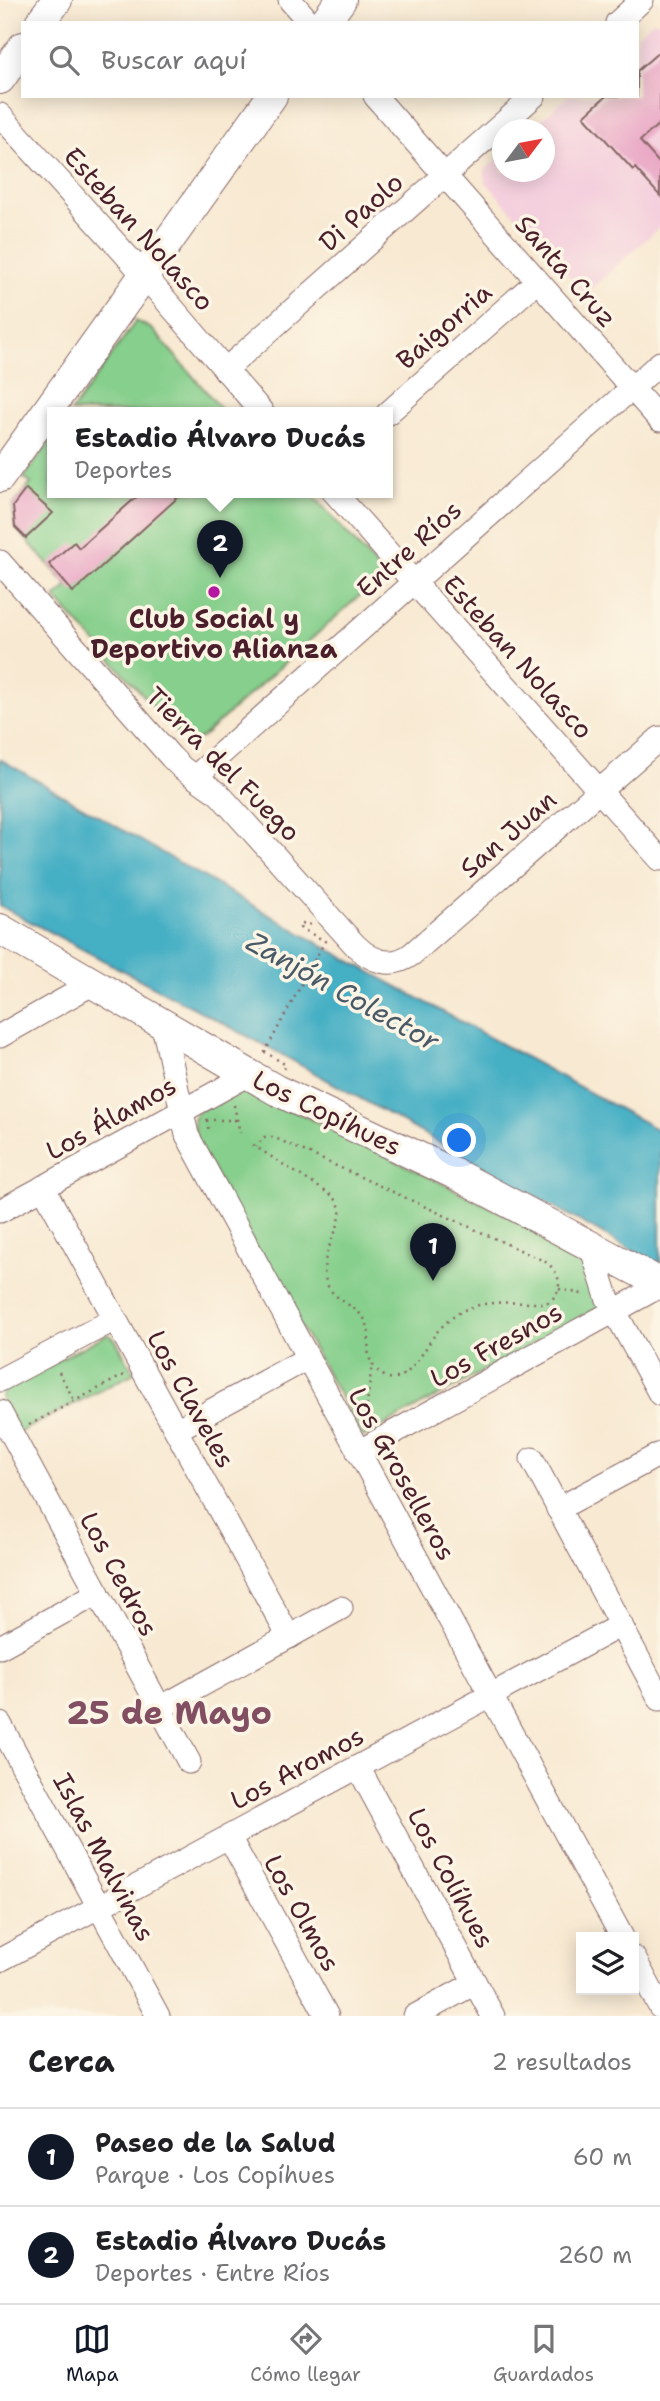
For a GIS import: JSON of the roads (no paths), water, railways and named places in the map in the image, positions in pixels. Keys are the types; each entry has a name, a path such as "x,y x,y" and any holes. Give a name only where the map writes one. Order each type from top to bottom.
{"main road":[{"path":"41,21 57,0"},
{"path":"325,21 341,0"},
{"path":"0,79 21,50"},
{"path":"50,407 271,98"},
{"path":"0,477 47,411"},
{"name":"Los Copíhues","path":"0,929 163,1025 240,1084 301,1103 461,1177 660,1285"}],"street":[{"path":"290,0 308,21"},
{"path":"619,21 642,0"},
{"name":"Santa Cruz","path":"377,98 660,421"},
{"name":"Di Paolo","path":"225,370 532,98"},
{"name":"Esteban Nolasco","path":"0,115 144,275 258,407"},
{"name":"Baigorria","path":"393,409 537,281"},
{"name":"Entre Ríos","path":"195,777 660,363"},
{"name":"Esteban Nolasco","path":"339,498 660,859"},
{"name":"Tierra del Fuego","path":"0,562 170,757 219,794 355,945 366,955 387,963"},
{"name":"San Juan","path":"387,963 400,961 412,954 660,738"},
{"path":"0,1036 92,984"},
{"name":"Los Groselleros","path":"163,1025 184,1129 192,1146 619,1932"},
{"name":"Los Álamos","path":"0,1211 180,1112 240,1084"},
{"name":"Los Claveles","path":"43,1187 289,1637"},
{"path":"590,1246 606,1292 660,1394"},
{"name":"Los Fresnos","path":"358,1452 660,1285"},
{"path":"0,1380 115,1319"},
{"path":"176,1430 307,1358"},
{"name":"Los Cedros","path":"0,1412 189,1762"},
{"path":"558,1508 660,1454"},
{"path":"532,1459 660,1699"},
{"path":"0,1647 98,1593"},
{"path":"160,1708 341,1608"},
{"name":"Los Aromos","path":"0,1960 621,1625"},
{"name":"Islas Malvinas","path":"0,1724 158,2016"},
{"name":"Los Colíhues","path":"358,1767 494,2016"},
{"name":"Los Olmos","path":"229,1837 327,2016"},
{"path":"639,1967 660,2007"},
{"path":"415,2016 475,1983"}],"water":[{"name":"Zanjón Colector","path":"0,759 323,946 660,1131 660,1266 268,1047 0,906"}],"place":[{"name":"Estadio Álvaro Ducás","path":"220,578"},
{"name":"Club Social y Deportivo Alianza","path":"214,592"},
{"name":"Paseo de la Salud","path":"433,1281"}],"district":[{"name":"25 de Mayo","path":"169,1712"}]}
